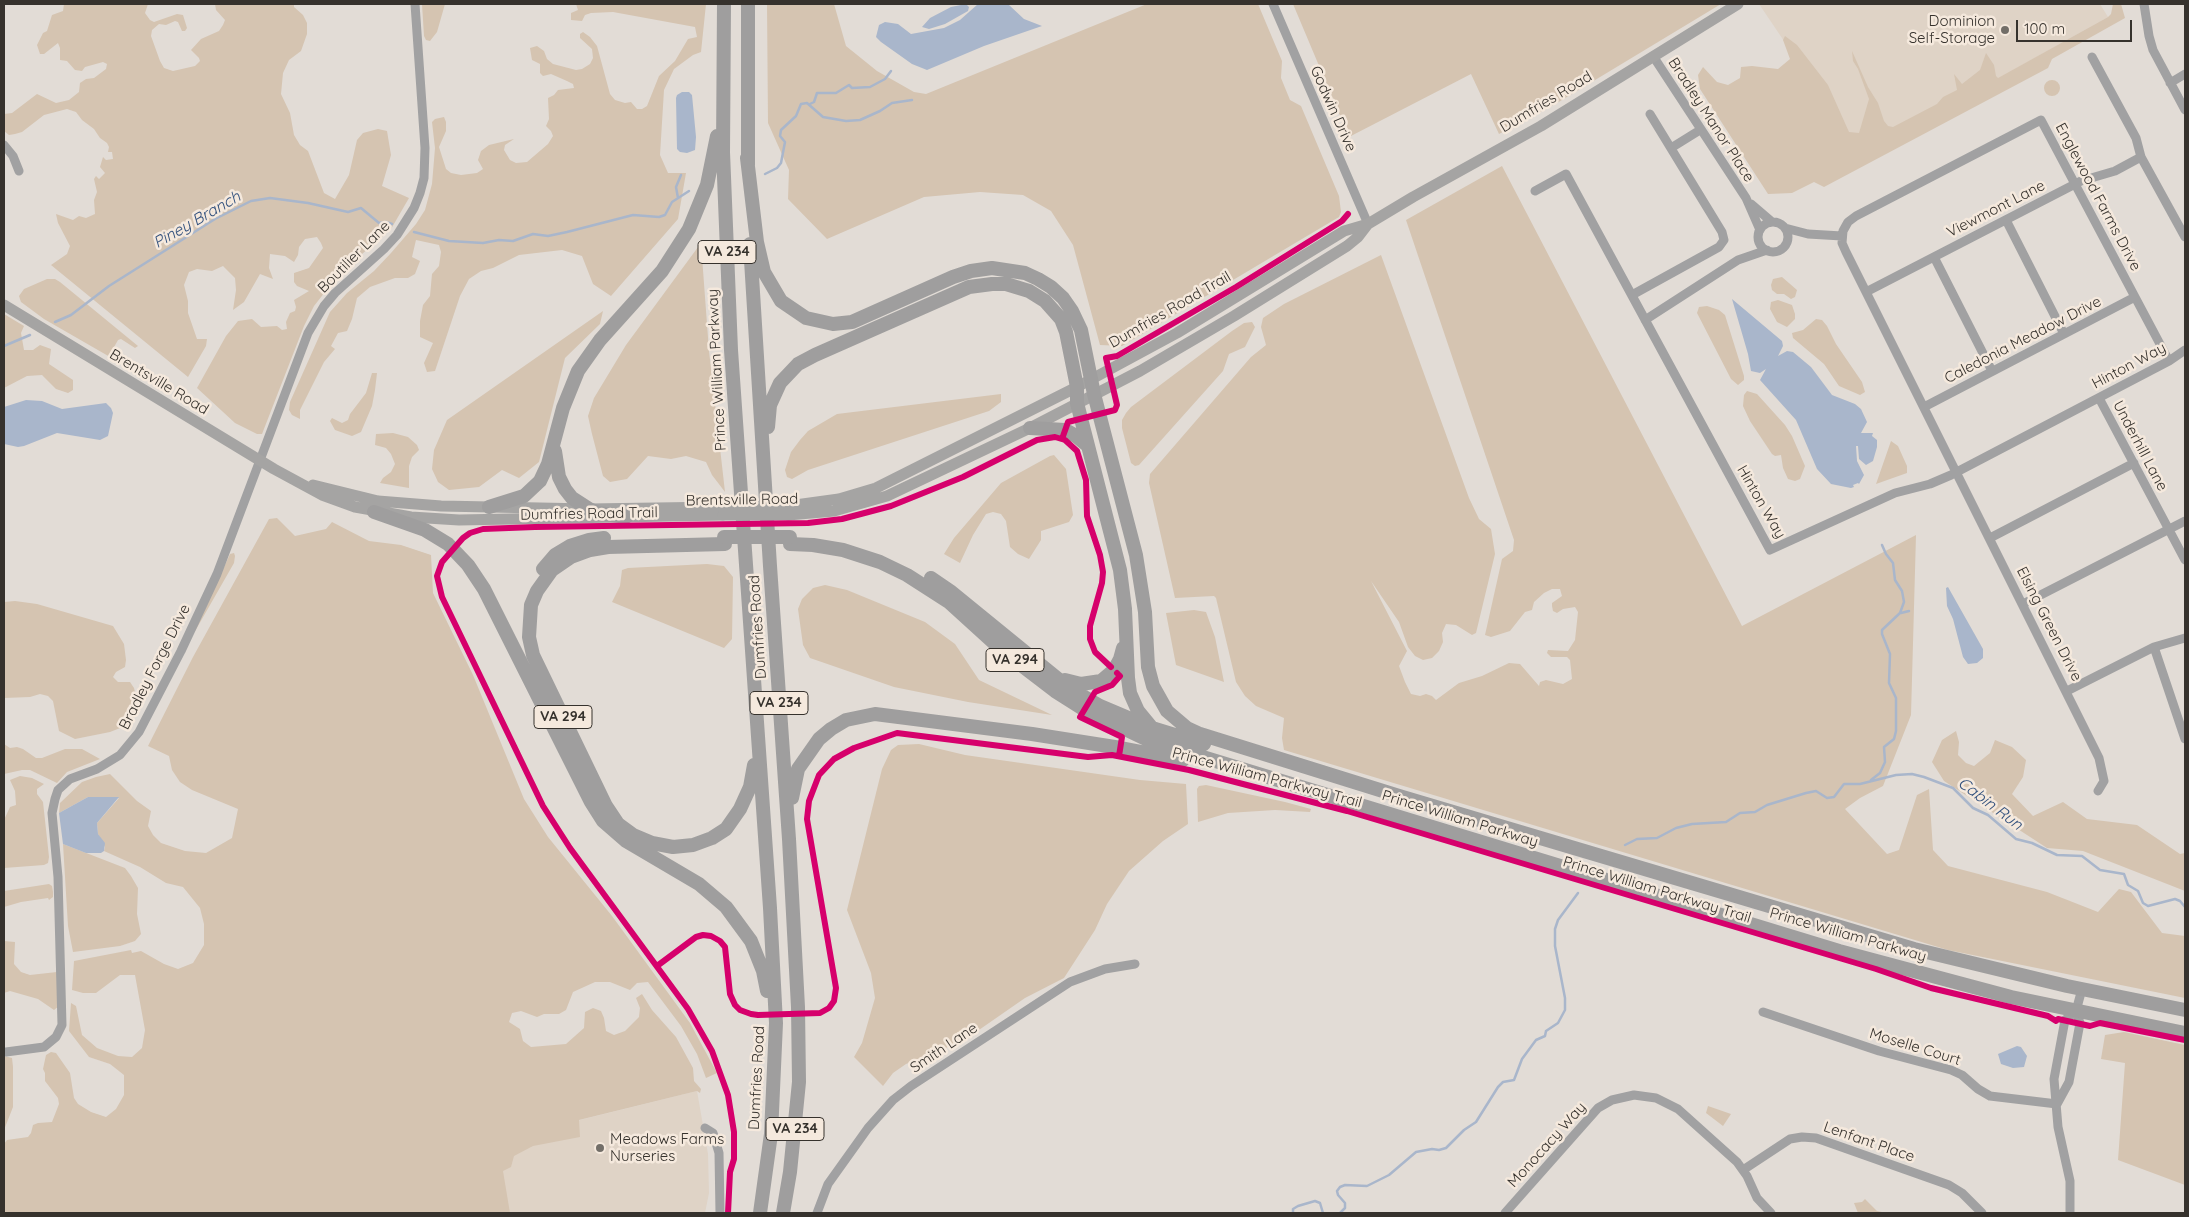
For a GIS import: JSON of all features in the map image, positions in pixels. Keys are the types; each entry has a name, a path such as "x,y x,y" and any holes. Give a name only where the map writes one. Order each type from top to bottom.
{"highway":[{"name":"Prince William Parkway","path":"724,4 725,204 731,350 758,734"},
{"name":"VA 234","path":"747,158 748,4"},
{"path":"489,507 517,499 536,486 546,470 563,408 578,371 600,340 662,271 681,243 696,214 707,185 714,155 723,75"},
{"path":"747,158 757,242 764,272 781,301 806,318 824,323 852,322 971,271 992,268 1025,274 1051,287 1072,311 1081,330 1094,394 1136,555 1144,604 1150,676 1163,705 1172,717 1192,731 1342,779"},
{"name":"Dumfries Road","path":"747,158 752,281 789,840 798,1007 799,1063 795,1133 783,1213"},
{"path":"767,529 768,424 770,405 776,390 785,376 798,364 815,354 951,293 969,287 1006,284 1038,295 1061,319 1071,350 1077,387"},
{"name":"VA 294","path":"1077,387 1077,404 1120,570 1128,678 1130,693 1138,711 1152,728 1172,741 1248,770"},
{"path":"1030,428 1065,430 1087,445"},
{"path":"555,441 556,464 562,484 572,498 588,509 604,514 626,517"},
{"path":"374,512 425,530 457,552 474,572 484,589 603,821 626,841 699,884 726,907 743,928 758,957 766,982 774,1068"},
{"path":"532,684 521,638 522,607 532,583 545,566 562,550 579,542 599,539 725,541"},
{"path":"790,541 819,539 856,546 881,553 918,571 950,591 1069,688 1090,700 1152,728 1318,779 1342,779"},
{"name":"VA 294","path":"758,734 748,794 736,816 726,829 712,838 693,845 663,846 643,841 618,824 606,806 533,655 529,637 531,605 537,591 552,570 571,557 590,550 623,545 725,541 790,541 838,549 870,558 896,569 949,602 1004,652 1075,704 1150,741 1248,770"},
{"path":"1049,672 1075,684 1101,681 1109,675 1118,663 1126,631"},
{"path":"789,840 795,778 809,751 819,739 839,724 875,714 1032,734 1120,748 1161,755 1259,779 1286,782"},
{"name":"Dumfries Road","path":"758,734 776,1023 771,1134 760,1213"},
{"name":"Prince William Parkway","path":"1248,770 1591,877 1839,951 1950,982 2076,1011 2185,1033"},
{"name":"Prince William Parkway","path":"1342,779 1914,949 2082,989 2185,1010"}],"main road":[{"name":"Dumfries Road","path":"1077,387 1177,332 1344,231 1368,224 1541,126 1738,4"},
{"name":"Dumfries Road","path":"1077,404 1188,344 1315,267 1347,246 1358,237 1368,224"},
{"name":"Brentsville Road","path":"4,306 258,460 322,495 374,512 451,520 602,519 723,511"},
{"name":"Brentsville Road","path":"788,511 829,502 876,488 1077,387"},
{"name":"Brentsville Road","path":"299,482 378,501 418,505 723,511 834,511 887,496 1077,404"}],"street":[{"name":"Boutilier Lane","path":"258,460 315,320 335,293 397,235 414,208 420,193 424,178 426,148 416,4"},
{"name":"Godwin Drive","path":"1273,4 1368,224"},
{"path":"2144,4 2153,50 2185,110"},
{"name":"Bradley Manor Place","path":"1653,56 1746,198 1772,222"},
{"path":"2092,57 2136,138 2141,157 2185,237"},
{"path":"2170,83 2185,74"},
{"path":"1632,295 1719,247 1724,240 1722,232 1650,114"},
{"name":"Englewood Farms Drive","path":"1842,236 1848,222 1856,216 2042,120 2169,362"},
{"path":"1671,148 1700,130"},
{"path":"4,145 13,156 18,171"},
{"name":"Viewmont Lane","path":"1866,292 2075,184 2094,176 2115,171 2141,157"},
{"name":"Hinton Way","path":"1535,191 1566,174 1770,550 1895,493 1930,484 1957,472 2169,362 2185,350"},
{"name":"Bradley Manor Place","path":"1746,198 1759,235"},
{"path":"2006,220 2064,334"},
{"path":"1738,260 1767,224 1772,222 1785,228 1808,234 1842,236 1844,247 1957,472"},
{"path":"1645,320 1738,260 1767,250 1772,252 1781,250 1787,242 1788,235 1785,228"},
{"path":"1787,242 1808,234"},
{"path":"1759,235 1767,250"},
{"path":"1934,258 1992,371"},
{"name":"Caledonia Meadow Drive","path":"1924,407 2135,298"},
{"name":"Underhill Lane","path":"2099,398 2185,560"},
{"name":"Bradley Forge Drive","path":"6,1052 44,1047 56,1037 62,1026 58,877 52,813 55,799 64,783 70,779 103,766 120,756 139,732 181,651 217,574 235,530 258,460"},
{"path":"1990,538 2134,463"},
{"name":"Elsing Green Drive","path":"1957,472 2066,690 2102,767 2104,781 2098,791"},
{"path":"2023,604 2185,521"},
{"path":"2066,690 2154,647 2185,638"},
{"path":"2154,647 2185,739"},
{"name":"Smith Lane","path":"817,1213 828,1184 863,1135 878,1116 911,1086 1070,982 1105,969 1135,964"},
{"path":"2057,1104 2068,1082 2080,1023 2076,1011 2082,989"},
{"path":"2070,1213 2070,1181 2058,1127 2054,1079 2065,1020 2076,1011"},
{"name":"Moselle Court","path":"1763,1012 1879,1051 1951,1070 1962,1075 1978,1089 1990,1096 2057,1104"},
{"name":"Monocacy Way","path":"1506,1213 1589,1118 1612,1100 1624,1097 1648,1096 1669,1103 1728,1154 1743,1170 1757,1198 1771,1213"},
{"path":"705,1128 713,1133 719,1153 720,1213"},
{"name":"Lenfant Place","path":"1743,1170 1790,1140 1802,1137 1816,1138 1949,1185 1962,1193 1982,1213"}],"shaded area":[{"path":"64,4 148,4 145,13 154,22 177,14 183,15 187,28 185,31 182,31 178,22 175,21 166,25 159,24 152,30 151,36 160,61 164,68 173,71 195,66 200,61 191,50 201,39 219,31 223,25 225,20 216,10 215,4 294,4 294,7 303,15 307,23 307,34 301,51 289,60 283,73 281,94 290,113 294,135 300,145 308,151 324,193 335,199 349,175 357,140 363,133 378,129 387,131 391,155 382,186 409,198 391,229 340,273 314,306 304,326 262,434 257,434 235,423 197,388 226,336 238,321 252,319 261,327 277,326 282,330 287,329 286,322 290,313 295,311 296,307 294,300 309,291 297,286 294,282 294,273 309,268 323,248 321,243 317,237 305,239 299,247 298,255 294,262 285,256 270,254 269,268 273,279 260,274 244,302 233,310 236,290 235,278 223,266 212,271 197,269 189,272 184,285 188,301 188,313 197,339 207,339 206,346 188,377 51,265 67,254 70,246 58,223 56,214 73,220 79,216 86,218 95,214 94,200 97,192 94,179 96,176 99,179 105,173 100,167 103,157 106,160 113,159 112,152 108,152 109,147 107,143 76,112 67,109 44,115 22,132 9,135 4,131 4,114 12,113 37,94 56,103 69,100 79,92 80,83 86,79 94,78 106,69 107,64 103,62 85,67 82,71 75,70 67,61 60,60 58,43 44,54 40,54 37,45 43,33 47,31 52,15 63,11"},
{"path":"422,4 445,4 437,32 430,41 426,40 424,36"},
{"path":"576,4 706,4 701,52 693,55 674,69 664,90 660,155 668,173 686,173 678,219 611,296 593,284 582,256 562,250 519,255 493,268 481,271 469,279 460,296 435,371 427,372 424,363 433,343 420,337 420,321 423,305 430,296 432,274 439,266 441,252 439,245 416,240 412,257 420,261 415,274 408,278 395,278 370,287 357,298 347,331 338,333 331,346 335,349 324,362 300,410 300,419 292,415 289,410 290,402 330,312 347,293 374,271 391,253 416,224 425,210 432,184 435,148 432,122 435,119 444,117 446,122 446,131 439,147 446,169 451,173 461,175 477,173 483,169 478,160 481,151 489,145 514,139 505,145 504,150 510,160 516,163 527,162 548,144 553,136 546,126 549,119 548,98 558,90 574,88 573,84 551,74 543,76 540,73 540,64 532,60 530,48 537,46 544,51 547,59 553,64 576,70 582,69 590,64 593,58 592,49 580,38 580,34 583,32 597,46 610,94 615,100 625,103 631,102 637,109 642,109 647,106 659,76 675,61 688,39 697,37 695,27 613,12 591,13 585,15 582,21 571,20 571,13 578,10"},
{"path":"767,4 834,4 846,46 877,71 914,92 926,94 1147,4 1258,4 1282,61 1281,78 1290,100 1301,106 1339,196 1341,212 1339,217 1122,346 1100,345 1073,245 1051,211 1023,195 980,192 924,197 827,239 788,199 789,170 768,123"},
{"path":"1293,4 1721,4 1557,103 1499,134 1471,74 1349,137"},
{"path":"1759,4 2100,4 2108,17 1861,155"},
{"path":"2113,4 2121,4 2125,18 2052,59 2048,68 1824,187 1814,182 1792,193 1768,194 1700,89 1698,75 1703,67 1717,82 1728,85 1740,78 1741,67 1752,66 1778,69 1790,59 1783,40 1785,36 1797,45 1828,85 1849,132 1859,133 1869,99 1858,69 1853,61 1852,51 1868,87 1878,103 1884,121 1888,126 1893,127 1937,104 1943,97 1957,90 1954,74 1962,84 1980,70 1986,53 1994,65 1998,78 2108,17 2111,14"},
{"path":"2049,80 2055,80 2060,85 2058,94 2049,96 2044,91 2044,85"},
{"path":"1502,166 1742,626 1916,535 1911,715 1883,786 1860,798 1845,809 1887,854 1899,850 1917,795 1929,789 1933,850 1948,866 2047,892 2098,912 2119,889 2131,892 2162,933 2185,936 2185,998 1948,950 1284,750 1282,738 1284,718 1256,706 1245,696 1236,682 1216,598 1214,596 1175,598 1149,483 1150,474 1251,357 1266,345 1261,327 1263,318 1284,304 1381,255 1469,498 1479,519 1491,529 1495,554 1476,633 1472,635 1456,625 1446,624 1442,633 1443,642 1439,651 1432,658 1423,660 1415,656 1408,647 1399,622 1371,581 1407,651 1399,666 1405,682 1411,694 1420,696 1426,694 1436,700 1459,683 1482,676 1509,663 1520,664 1539,686 1540,682 1546,680 1563,684 1572,679 1570,660 1567,657 1551,657 1547,653 1548,650 1568,651 1575,640 1578,612 1575,607 1563,609 1557,613 1553,611 1552,603 1562,596 1560,589 1552,589 1544,593 1534,602 1532,610 1525,612 1510,631 1491,637 1485,635 1502,559 1513,551 1514,540 1406,220"},
{"path":"701,243 709,351 725,492 712,475 706,462 686,456 671,459 648,456 627,479 610,482 603,476 588,416 594,398 626,345"},
{"path":"1782,277 1797,290 1795,297 1791,299 1784,294 1777,294 1772,290 1773,279"},
{"path":"47,279 55,279 60,282 138,346 135,348 121,339 118,340 113,349 150,380 44,319 21,302 19,296 24,289"},
{"path":"1778,300 1792,305 1795,314 1795,319 1787,327 1777,322 1770,309 1771,302"},
{"path":"1707,306 1719,310 1725,315 1744,376 1744,380 1738,385 1731,379 1697,313 1699,307"},
{"path":"603,311 600,324 565,358 539,462 519,478 502,470 479,487 449,490 438,482 432,469 434,450 447,420"},
{"path":"4,314 24,326 21,333 24,350 33,350 40,345 51,349 49,364 73,380 73,390 68,393 56,389 42,375 27,376 4,388"},
{"path":"1816,319 1822,320 1827,326 1836,344 1862,382 1865,392 1860,395 1839,386 1824,364 1793,338 1792,333 1803,330"},
{"path":"1252,322 1255,327 1245,347 1229,354 1223,371 1139,465 1135,466 1131,463 1122,428 1122,420 1131,407 1232,331 1244,323"},
{"path":"372,373 377,373 375,390 372,406 361,432 352,436 335,430 330,421 332,418 342,423 348,420 350,414 366,393"},
{"path":"1747,391 1757,394 1785,425 1792,436 1805,466 1800,479 1795,481 1788,479 1783,468 1781,455 1775,456 1772,454 1750,421 1743,406 1744,395"},
{"path":"1001,394 1001,402 989,411 808,470 792,479 787,477 785,470 791,452 800,440 808,431 837,414"},
{"path":"393,433 408,437 417,445 419,450 412,457 409,466 409,488 380,483 391,472 395,464 386,448 375,445 376,434"},
{"path":"1891,441 1898,446 1907,466 1907,473 1876,484"},
{"path":"1054,455 1066,469 1073,515 1069,522 1041,531 1041,540 1029,559 1018,554 1010,547 1006,521 1001,514 993,512 986,514 973,535 960,563 944,554 954,538 1001,483"},
{"path":"277,518 295,536 326,529 332,522 369,541 401,545 431,555 433,593 473,675 524,799 548,837 612,916 690,1023 717,1073 706,1078 697,1054 681,1026 648,982 637,983 630,990 610,982 595,982 573,992 566,1010 559,1014 544,1014 537,1017 521,1011 512,1013 509,1022 520,1029 523,1041 531,1047 566,1044 584,1028 585,1012 593,1008 601,1011 606,1031 614,1035 625,1031 639,1017 640,1008 636,998 642,994 652,1010 676,1037 693,1068 694,1081 701,1089 700,1093 697,1091 579,1120 580,1137 533,1146 514,1156 511,1167 503,1171 510,1213 4,1213 4,1144 7,1140 28,1137 33,1125 52,1122 59,1104 58,1098 45,1081 43,1069 46,1055 51,1052 56,1053 70,1073 74,1098 78,1104 91,1112 106,1117 116,1109 124,1095 124,1075 110,1064 89,1057 69,1031 71,1003 76,1006 82,1035 97,1048 118,1056 132,1057 142,1048 145,1030 135,975 120,975 96,993 83,993 72,990 74,961 131,950 132,953 141,951 164,964 178,969 193,963 204,945 204,924 200,908 183,887 166,883 140,867 104,851 105,847 98,834 97,823 119,798 88,797 59,813 60,803 82,782 110,774 137,801 151,811 148,826 161,843 185,851 206,853 232,838 238,809 192,790 180,782 172,770 169,756 148,746 193,657 269,519"},
{"path":"234,553 234,563 194,633 230,554"},
{"path":"707,564 724,566 733,577 732,639 724,648 612,602 620,586 622,570 628,568"},
{"path":"825,585 847,590 925,622 955,644 979,680 1052,715 968,702 894,687 810,658 803,645 798,609 802,599 813,588"},
{"path":"15,601 37,604 113,626 124,644 126,660 125,667 116,672 113,677 118,682 130,682 134,688 136,696 133,723 110,732 75,739 59,731 53,701 48,696 40,694 30,697 4,698 4,602"},
{"path":"1194,610 1206,612 1215,637 1224,682 1176,665 1166,613"},
{"path":"1956,731 1959,742 1958,755 1966,763 1974,766 1990,753 1995,740 2012,747 2026,760 2023,777 2012,794 2033,816 2063,802 2087,819 2137,825 2180,854 2185,853 2185,891 2083,851 2047,848 1944,781 1932,762 1942,740"},
{"path":"4,744 10,748 17,747 23,749 36,758 42,758 65,749 82,749 100,759 67,772 57,783 30,770 4,774"},
{"path":"919,744 965,755 1140,780 1186,784 1188,824 1163,841 1129,871 1107,904 1095,930 1064,978 1025,998 976,1032 948,1047 906,1064 893,1073 883,1086 854,1057 862,1043 875,998 871,973 847,910 882,769 891,750 898,745"},
{"path":"20,776 32,778 44,784 37,789 37,794 43,802 48,863 44,865 4,868 4,820 10,807 16,805 15,791 10,780"},
{"path":"1206,785 1311,809 1310,812 1275,810 1228,813 1198,822 1197,789 1199,786"},
{"path":"63,844 125,868 131,876 138,888 137,914 141,934 135,941 120,946 73,952 68,926"},
{"path":"49,884 52,886 53,897 49,900 48,898 21,902 4,907 4,891"},
{"path":"4,941 15,942 14,964 21,972 30,975 57,972 59,1006 54,1010 38,999 10,991 4,993"},
{"path":"2124,1032 2185,1045 2185,1185 2118,1160 2125,1063 2101,1059 2105,1035"},
{"path":"4,1056 12,1058 13,1107 4,1130"},
{"name":"Meadows Farms Nurseries","path":"697,1091 708,1154 709,1193 705,1213 506,1213 491,1142"},
{"path":"1708,1106 1731,1114 1723,1126 1706,1113"},
{"path":"1865,1199 1877,1211 1887,1213 1858,1213 1854,1203 1862,1202"}],"water":[{"path":"966,4 969,7 968,11 945,24 929,29 922,27 930,18 951,7"},
{"path":"978,4 1009,5 1024,19 1042,26 984,46 927,70 912,64 876,37 879,25 885,22 898,24 911,34 944,28 960,20"},
{"path":"682,92 689,92 692,95 696,137 695,150 687,153 680,152 677,149 676,98"},
{"path":"1732,299 1782,341 1783,346 1778,356 1787,351 1793,352 1811,367 1832,395 1855,404 1861,409 1867,422 1861,433 1873,433 1872,436 1877,440 1877,447 1873,461 1866,465 1859,459 1858,446 1856,446 1857,461 1864,475 1859,484 1853,485 1854,487 1851,488 1831,484 1817,469 1796,420 1760,380 1766,369 1760,373 1751,371"},
{"path":"26,400 42,401 62,409 106,403 113,413 108,436 100,440 57,433 24,446 18,447 4,444 4,407"},
{"path":"1948,587 1983,649 1983,658 1977,663 1968,664 1963,657 1953,619 1947,606 1946,588"},
{"path":"88,797 119,797 97,823 98,834 105,843 104,851 101,853 86,853 63,844 59,813"},
{"path":"2017,1046 2021,1047 2027,1056 2024,1067 2013,1068 2001,1064 1998,1054"}],"waterway":[{"path":"810,104 814,102 817,93 836,93 849,85 852,88 870,87 885,79 891,71"},
{"path":"765,174 777,168 781,163 785,142 780,136 781,130 796,116 801,104 807,103 823,117 846,121 860,120 892,103 912,100"},
{"path":"678,198 676,187 681,175"},
{"name":"Piney Branch","path":"414,232 449,241 483,243 499,240 513,241 533,234 548,236 633,215 659,217 665,215 672,202 689,191"},
{"name":"Piney Branch","path":"55,322 71,315 109,286 215,219 251,201 270,198 308,203 348,212 361,208 379,223 386,222 392,224"},
{"name":"Piney Branch","path":"4,346 30,335"},
{"path":"1871,780 1880,773 1885,762 1884,747 1894,739 1896,731 1896,698 1889,683 1890,654 1882,630 1900,613 1904,602 1902,591 1895,580 1893,563 1882,545"},
{"path":"1901,613 1909,611"},
{"name":"Cabin Run","path":"1625,845 1637,839 1657,838 1676,828 1692,824 1726,822 1740,813 1755,812 1767,805 1806,793 1816,791 1827,798 1834,797 1844,784 1860,784 1896,775 1912,774 1953,788 1973,808 1988,815 2016,839 2032,843 2057,855 2082,856 2100,870 2124,874 2128,885 2138,891 2143,903 2148,906 2175,899 2180,901 2185,907"},
{"name":"Cabin Run","path":"1340,1213 1345,1208 1345,1203 1337,1191 1340,1187 1345,1185 1367,1186 1389,1175 1416,1152 1446,1148 1464,1130 1476,1122 1498,1087 1503,1082 1514,1080 1522,1059 1536,1040 1545,1036 1546,1031 1558,1023 1565,1010 1565,998 1555,946 1555,929 1558,920 1578,893"},
{"name":"Cabin Run","path":"1293,1213 1293,1209 1298,1206 1315,1201 1320,1203 1323,1213"}],"cycle path":[{"name":"Dumfries Road Trail","path":"1062,439 1068,422 1115,410 1117,405 1106,358 1117,356 1236,287 1342,221 1348,214"},
{"name":"Dumfries Road Trail","path":"728,1213 730,1172 734,1159 734,1132 728,1095 712,1051 688,1009 570,848 543,806 442,597 437,576 442,562 463,538 470,533 483,529 808,523 842,519 891,506 963,477 1037,440 1055,437 1065,440 1077,451 1086,480 1087,516 1100,555 1103,572 1102,583 1090,626 1090,639 1095,652 1111,667"},
{"path":"1117,673 1120,676 1112,685 1095,692 1080,717 1122,737 1119,756"},
{"name":"Prince William Parkway Trail","path":"657,966 696,937 703,935 711,936 720,941 725,947 730,994 735,1005 740,1010 758,1015 820,1013 829,1008 834,1001 836,988 807,819 809,801 819,775 834,759 854,748 897,733 1088,757 1112,755 1189,770 1347,811 1876,969 1931,988 2048,1016 2056,1021 2058,1019 2090,1026 2100,1023 2185,1040"}],"place":[{"name":"Dominion Self-Storage","path":"2005,30"},
{"name":"Meadows Farms Nurseries","path":"600,1148"}]}
